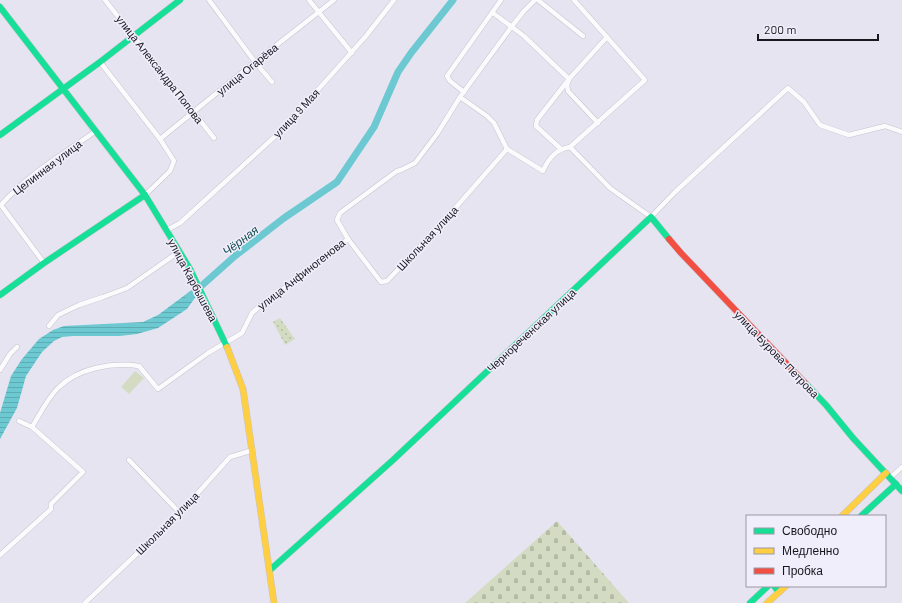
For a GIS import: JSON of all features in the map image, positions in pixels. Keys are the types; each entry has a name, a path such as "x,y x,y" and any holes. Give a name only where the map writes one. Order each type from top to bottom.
{"main road":[{"path":"0,135 100,62 180,0"},
{"name":"улица Карбышева","path":"0,6 145,195 190,269 225,342 243,389 274,603"},
{"path":"0,295 44,263 145,195"},
{"name":"улица Бурова-Петрова","path":"651,217 681,253 820,399 853,438 902,491"},
{"name":"Чернореченская улица","path":"270,570 393,460 651,217"},
{"path":"843,515 888,475"},
{"path":"862,515 896,484"},
{"path":"750,603 767,587"},
{"path":"775,587 779,592"},
{"path":"767,603 785,587"}],"street":[{"name":"улица Александра Попова","path":"105,0 214,138"},
{"path":"209,0 255,62 272,82"},
{"path":"309,0 318,13 352,53"},
{"name":"улица Огарёва","path":"160,139 334,0"},
{"name":"улица 9 Мая","path":"167,230 180,223 282,130 352,53 394,0"},
{"path":"464,92 450,81 447,76 501,0"},
{"path":"536,0 583,36"},
{"name":"улица Анфиногенова","path":"32,427 58,388 80,373 96,368 128,364 139,366 158,390 225,342 242,333 252,314 261,305 348,239 337,220 339,214 397,171 400,173 418,160 437,134 460,97 512,26 524,11 536,0"},
{"path":"460,97 487,116 494,123 507,149 543,171 546,163 561,149 570,147 645,80 574,0"},
{"path":"493,13 524,36 569,79"},
{"path":"561,149 536,126 537,120 569,79 607,38"},
{"path":"100,62 160,139 174,161 170,171 145,195"},
{"path":"569,79 567,85 568,91 598,123"},
{"name":"Чернореченская улица","path":"651,217 675,192 788,88 804,102 820,125 849,135 885,126 902,132"},
{"path":"558,94 568,91"},
{"name":"Целинная улица","path":"44,263 1,205 21,184 96,131"},
{"path":"570,147 610,188 651,217"},
{"name":"Школьная улица","path":"348,239 381,282 387,281 436,230 507,149"},
{"path":"49,326 58,315 79,305 127,288 180,251"},
{"path":"0,370 10,354 17,347"},
{"path":"0,555 51,509 51,504 83,472 32,427 19,421"},
{"name":"Школьная улица","path":"85,603 180,513 230,457 253,450"},
{"path":"129,460 180,513"},
{"path":"888,475 902,467"}],"green space":[{"path":"280,318 295,339 285,345 273,322"},
{"path":"135,371 144,378 129,394 121,387"},
{"path":"557,521 629,603 465,603"}],"water":[{"path":"193,289 197,295 187,309 158,328 137,334 120,336 73,336 62,337 54,341 42,352 26,376 17,408 0,439 0,413 11,376 22,359 39,339 53,330 64,326 143,322 158,315"}],"waterway":[{"name":"Чёрная","path":"189,297 235,256 284,218 337,182 374,127 398,72 411,53 453,0"}],"traffic: fast":[{"path":"0,135 100,62 180,0"},
{"path":"0,7 145,195 190,269 227,347"},
{"path":"0,295 44,263 145,195"},
{"path":"270,570 393,460 651,217 669,239"},
{"path":"805,383 902,491"},
{"path":"862,515 896,484"},
{"path":"750,603 767,587"},
{"path":"775,587 779,592"}],"traffic: slow":[{"path":"227,347 243,389 274,603"},
{"path":"843,515 886,473"},
{"path":"767,603 785,587"}],"traffic: jam":[{"path":"669,239 805,383"}]}
